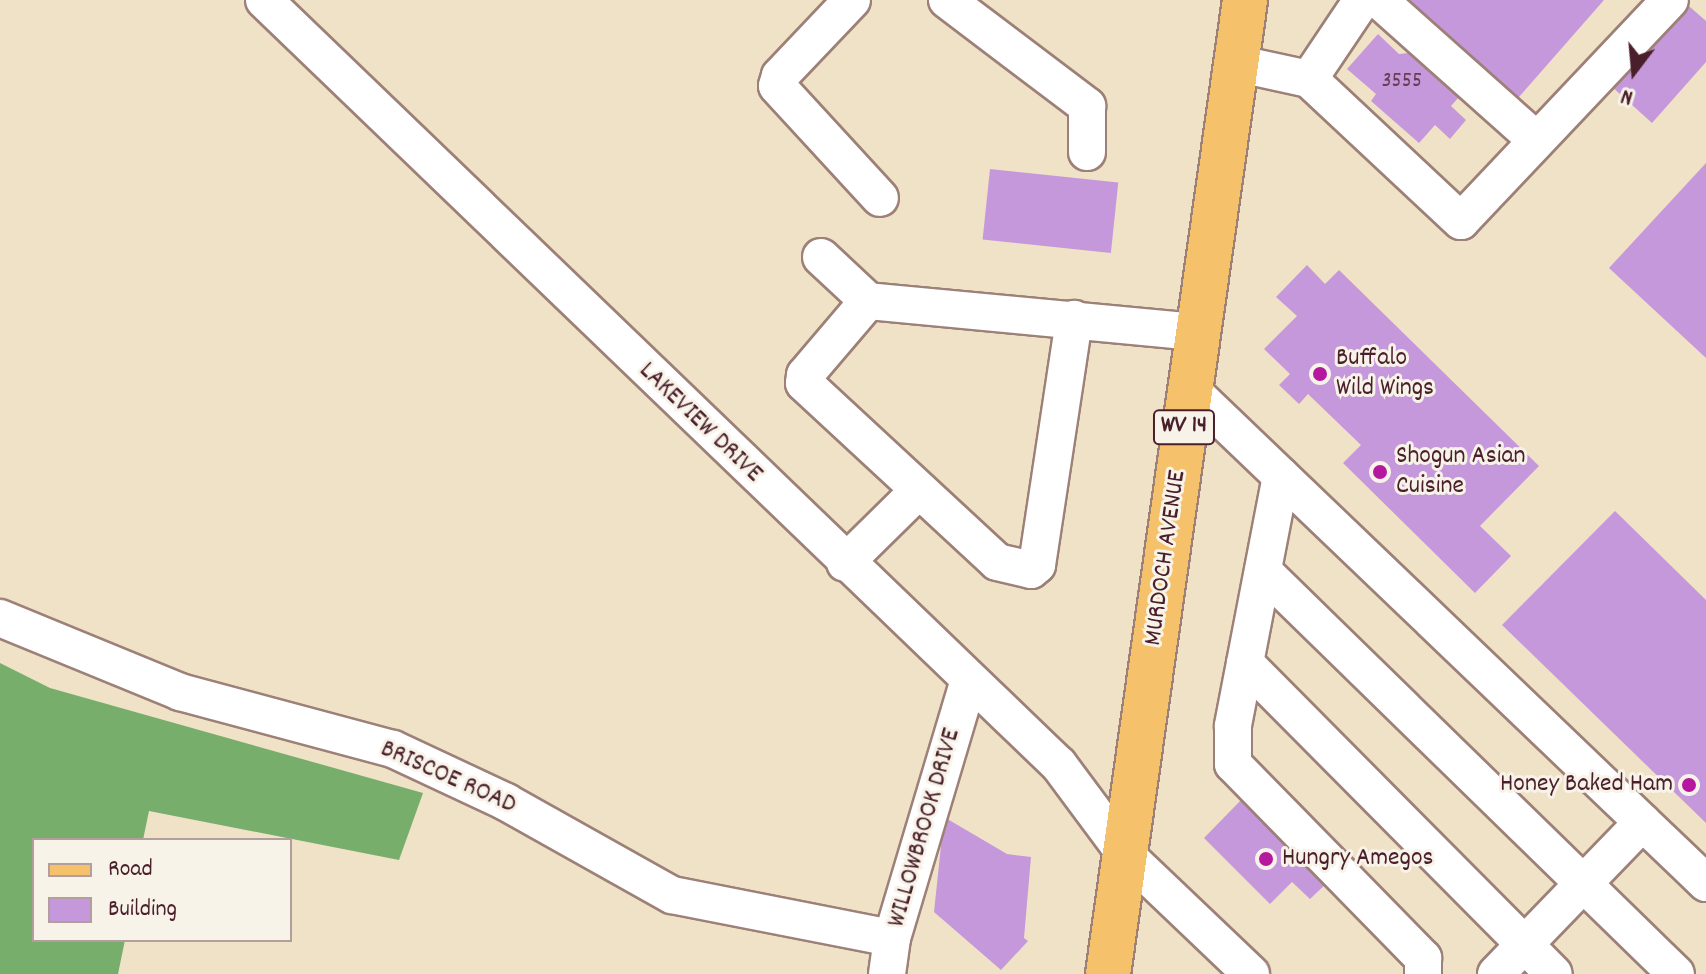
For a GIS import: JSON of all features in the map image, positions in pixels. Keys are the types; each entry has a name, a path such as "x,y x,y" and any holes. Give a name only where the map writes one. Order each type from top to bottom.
{"main road":[{"name":"MURDOCH AVENUE","path":"1108,974 1245,0"}],"street":[{"name":"LAKEVIEW DRIVE","path":"264,0 968,683 1059,765 1125,854 1251,974"},
{"path":"852,0 780,76 777,86 880,198"},
{"path":"947,0 1087,106 1087,152"},
{"path":"1235,63 1309,79 1461,221 1530,135 1670,0"},
{"path":"1309,79 1375,1 1530,135"},
{"path":"821,257 868,301 1197,332"},
{"path":"868,301 804,383 997,562 1031,570 1037,565 1074,319"},
{"path":"1189,388 1706,883"},
{"path":"1281,476 1233,726 1233,764 1423,958 1423,974"},
{"path":"845,563 919,490"},
{"path":"1263,571 1676,974"},
{"name":"BRISCOE ROAD","path":"0,618 180,692 393,749 506,802 672,895 892,938"},
{"path":"1245,663 1554,974"},
{"name":"WILLOWBROOK DRIVE","path":"887,974 892,938 968,683"},
{"path":"1496,974 1643,822"}],"green space":[{"path":"0,663 50,688 423,793 399,860 149,811 143,838 32,838 32,942 125,942 118,974 0,974"}],"building":[{"path":"1407,0 1604,0 1511,106 1400,8"},
{"path":"1682,0 1706,21 1706,62 1652,123 1610,85"},
{"path":"1378,34 1399,54 1409,53 1459,97 1451,106 1466,120 1450,139 1435,125 1419,143 1371,101 1376,94 1347,69"},
{"path":"1706,163 1706,358 1609,268"},
{"path":"990,169 1118,182 1111,253 983,240"},
{"path":"1307,265 1325,284 1339,270 1539,466 1480,526 1511,556 1475,593 1343,463 1361,445 1308,394 1299,404 1279,385 1290,374 1264,349 1297,316 1276,297"},
{"path":"1615,511 1706,600 1706,823 1502,625"},
{"name":"Hungry Amegos","path":"1244,797 1329,881 1310,899 1292,882 1270,904 1204,838"},
{"path":"944,817 1007,854 1031,857 1024,938 1028,941 1001,970 934,912"}],"place":[{"name":"Buffalo Wild Wings","path":"1320,374"},
{"name":"Shogun Asian Cuisine","path":"1380,472"},
{"name":"Honey Baked Ham","path":"1689,785"},
{"name":"Hungry Amegos","path":"1266,859"}]}
